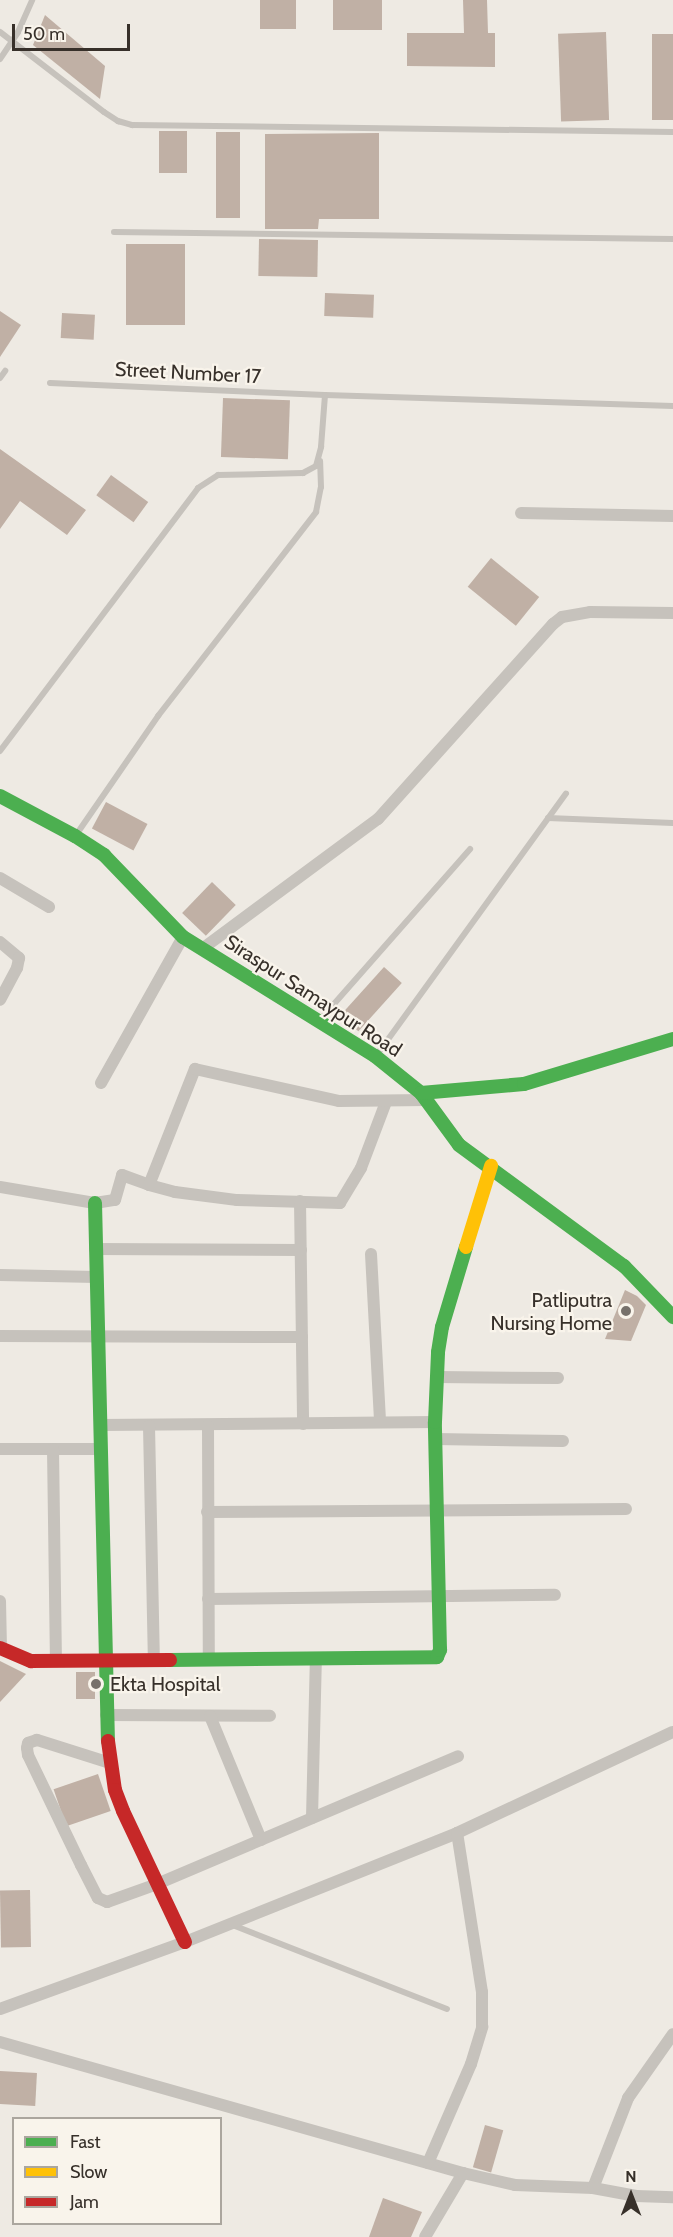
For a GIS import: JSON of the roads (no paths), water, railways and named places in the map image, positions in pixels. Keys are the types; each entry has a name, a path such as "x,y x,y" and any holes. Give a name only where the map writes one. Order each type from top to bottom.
{"street":[{"path":"521,513 673,516"},
{"path":"202,949 378,819 553,624 562,617 590,612 673,613"},
{"name":"Siraspur Samaypur Road","path":"0,796 75,836 122,871 183,937 375,1056 424,1096 459,1145 491,1166 624,1266 673,1317"},
{"path":"0,878 49,907"},
{"path":"101,1083 183,937"},
{"path":"0,942 17,954 18,958 17,968 0,1000"},
{"path":"149,1185 195,1069 339,1101 386,1102 524,1084 673,1039"},
{"path":"0,1187 95,1203 115,1200 122,1174 175,1192 237,1200 340,1203 361,1168 386,1102"},
{"path":"0,1601 0,1648 21,1659 106,1662 437,1657 440,1650 435,1439 436,1377 442,1327 491,1166"},
{"path":"300,1202 303,1424"},
{"path":"95,1203 106,1715 110,1763 123,1811 184,1942"},
{"path":"95,1249 301,1250"},
{"path":"371,1254 380,1422"},
{"path":"0,1275 96,1276"},
{"path":"0,1336 302,1337"},
{"path":"436,1377 558,1378"},
{"path":"100,1425 208,1426 435,1422"},
{"path":"149,1426 154,1661"},
{"path":"208,1426 209,1659"},
{"path":"435,1439 563,1441"},
{"path":"0,1449 101,1449"},
{"path":"53,1449 56,1661"},
{"path":"207,1512 626,1509"},
{"path":"208,1599 555,1595"},
{"path":"312,1818 316,1659"},
{"path":"106,1715 270,1716"},
{"path":"210,1716 261,1839"},
{"path":"0,2009 184,1942 457,1833 673,1732"},
{"path":"110,1763 37,1740 31,1741 27,1748 28,1755 98,1898 107,1902 157,1884 458,1756"},
{"path":"428,2163 471,2064 482,2027 481,1981 457,1833"},
{"path":"593,2188 628,2098 673,2034"},
{"path":"0,2042 463,2173 515,2185 593,2188 636,2196 673,2197"},
{"path":"425,2237 463,2173"}],"lane":[{"path":"0,59 12,42 32,0"},
{"path":"0,32 104,112 118,121 132,125 673,132"},
{"path":"114,232 673,239"},
{"path":"0,378 5,371"},
{"name":"Street Number 17","path":"50,383 325,395 673,406"},
{"path":"75,836 158,716 316,512 321,487 319,457 325,395"},
{"path":"0,751 198,488 218,475 303,473 316,466 319,457"},
{"path":"375,1056 566,794"},
{"path":"548,818 673,823"},
{"path":"319,1021 470,849"},
{"path":"230,1924 447,2009"}],"place":[{"name":"Patliputra Nursing Home","path":"626,1311"},
{"name":"Ekta Hospital","path":"96,1684"}]}
